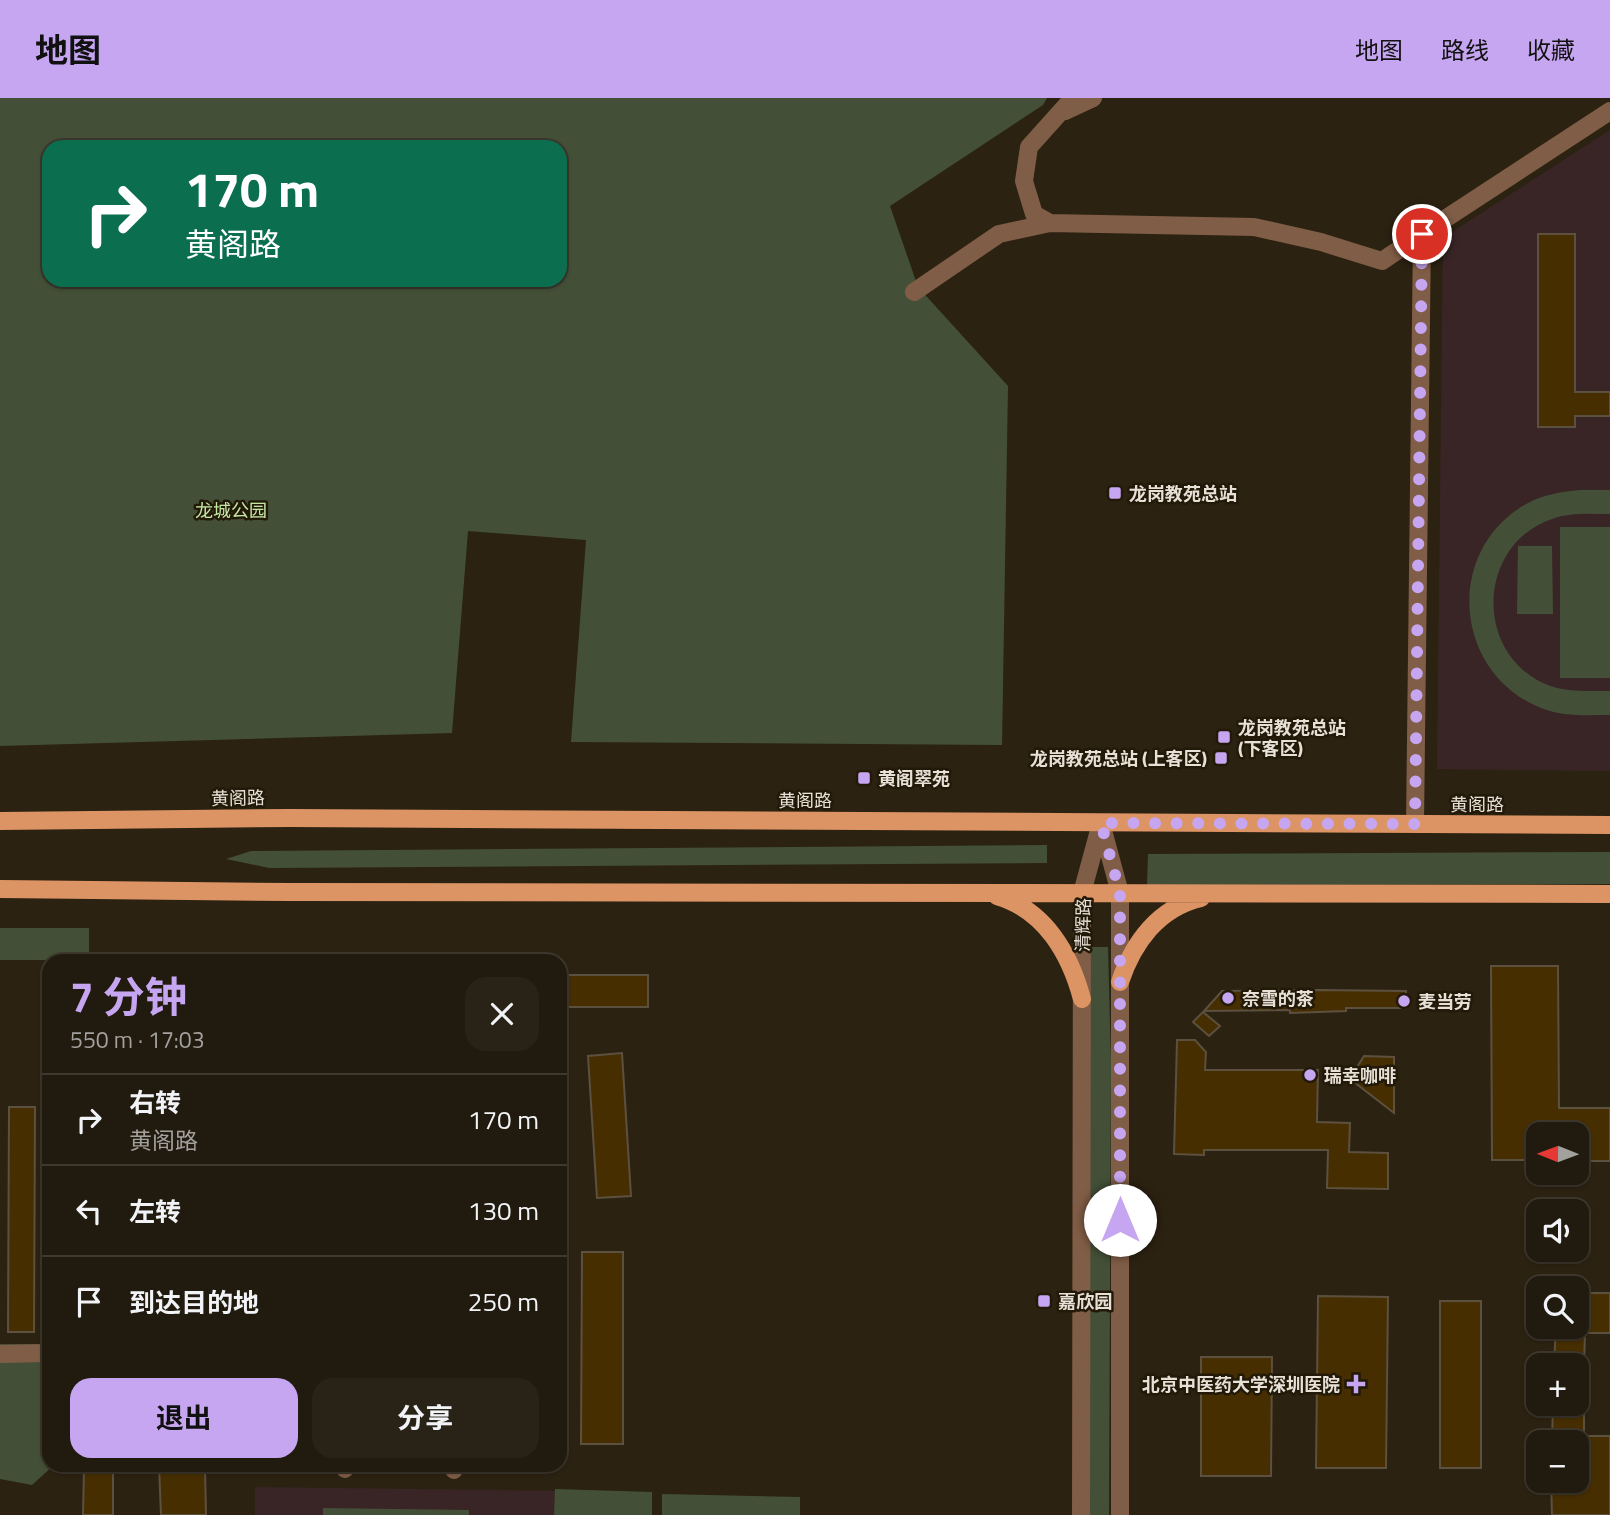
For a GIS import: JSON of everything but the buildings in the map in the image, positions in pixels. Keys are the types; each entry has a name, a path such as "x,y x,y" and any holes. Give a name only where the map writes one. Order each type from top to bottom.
{"main road":[{"name":"黄阁路","path":"0,821 304,818 1610,825"},
{"path":"0,889 1610,894"},
{"path":"987,893 1023,907 1053,935 1066,954 1082,999"},
{"path":"1120,982 1128,957 1142,936 1158,920 1195,899 1218,893"}],"street":[{"path":"1050,223 1034,214 1024,181 1029,147 1073,98"},
{"path":"1058,114 1093,98"},
{"path":"914,292 999,234 1050,223 1254,227 1321,242 1382,261 1610,111"},
{"path":"1415,824 1422,234"},
{"name":"清辉路","path":"1081,1515 1082,893 1101,823"},
{"name":"清辉路","path":"1101,823 1120,893 1120,1515"},
{"path":"0,1353 42,1353"}],"shaded area":[{"path":"1610,130 1610,771 1437,769 1443,238"},
{"path":"255,1487 652,1492 651,1515 255,1515"}],"green space":[{"name":"龙城公园","path":"0,98 1047,98 1043,105 890,206 918,287 1008,386 1002,745 571,742 586,540 468,531 452,733 0,746"},
{"path":"1580,490 1610,490 1610,514 1566,515 1528,531 1511,549 1499,571 1494,595 1495,619 1502,643 1516,663 1537,680 1555,687 1610,691 1610,715 1575,715 1549,711 1512,691 1490,668 1476,640 1470,610 1472,579 1482,550 1501,524 1534,500"},
{"path":"1560,527 1610,527 1610,678 1560,678"},
{"path":"1518,546 1552,546 1553,614 1517,614"},
{"path":"1047,845 1047,863 269,868 226,859 251,851"},
{"path":"1610,852 1610,884 1147,885 1148,854"},
{"path":"0,928 89,928 89,954 42,954 42,960 0,960"},
{"path":"1089,947 1108,947 1111,1062 1109,1515 1090,1515"},
{"path":"42,1288 42,1472 46,1472 32,1485 0,1479 0,1344 41,1344"},
{"path":"555,1489 652,1492 652,1515 554,1515"},
{"path":"662,1494 800,1497 800,1515 662,1515"},
{"path":"323,1508 469,1510 469,1515 323,1515"}],"place":[{"name":"龙岗教苑总站","path":"1115,493"},
{"name":"龙岗教苑总站 (下客区)","path":"1224,737"},
{"name":"龙岗教苑总站 (上客区)","path":"1221,758"},
{"name":"黄阁翠苑","path":"864,778"},
{"name":"奈雪的茶","path":"1228,998"},
{"name":"麦当劳","path":"1404,1001"},
{"name":"瑞幸咖啡","path":"1310,1075"},
{"name":"嘉欣园","path":"1044,1301"},
{"name":"北京中医药大学深圳医院","path":"1356,1384"}],"route":[{"path":"1120,1220 1120,893 1101,823 1415,824 1422,234"}]}
